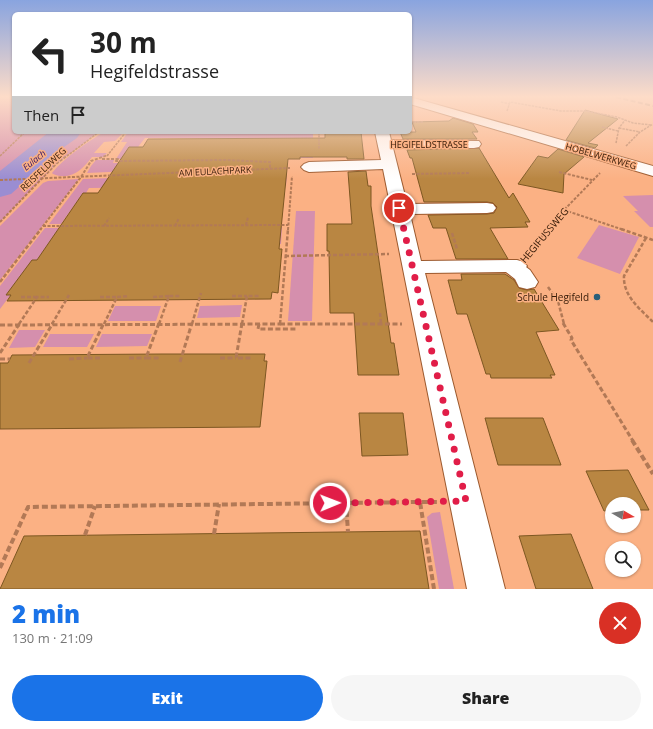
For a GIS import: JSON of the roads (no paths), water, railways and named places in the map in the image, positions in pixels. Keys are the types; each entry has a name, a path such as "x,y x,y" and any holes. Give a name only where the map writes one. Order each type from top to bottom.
{"street":[{"name":"HOBELWERKWEG","path":"494,124 653,171"},
{"name":"HEGIFELDSTRASSE","path":"391,153 474,144"},
{"path":"309,167 391,153 399,208 404,261 425,324 486,589"},
{"path":"399,208 487,208"},
{"name":"HEGIFUSSWEG","path":"404,261 519,272"}],"waterway":[{"name":"Eulach","path":"0,187 54,141 65,134"}],"place":[{"name":"Schule Hegifeld","path":"597,297"}]}
